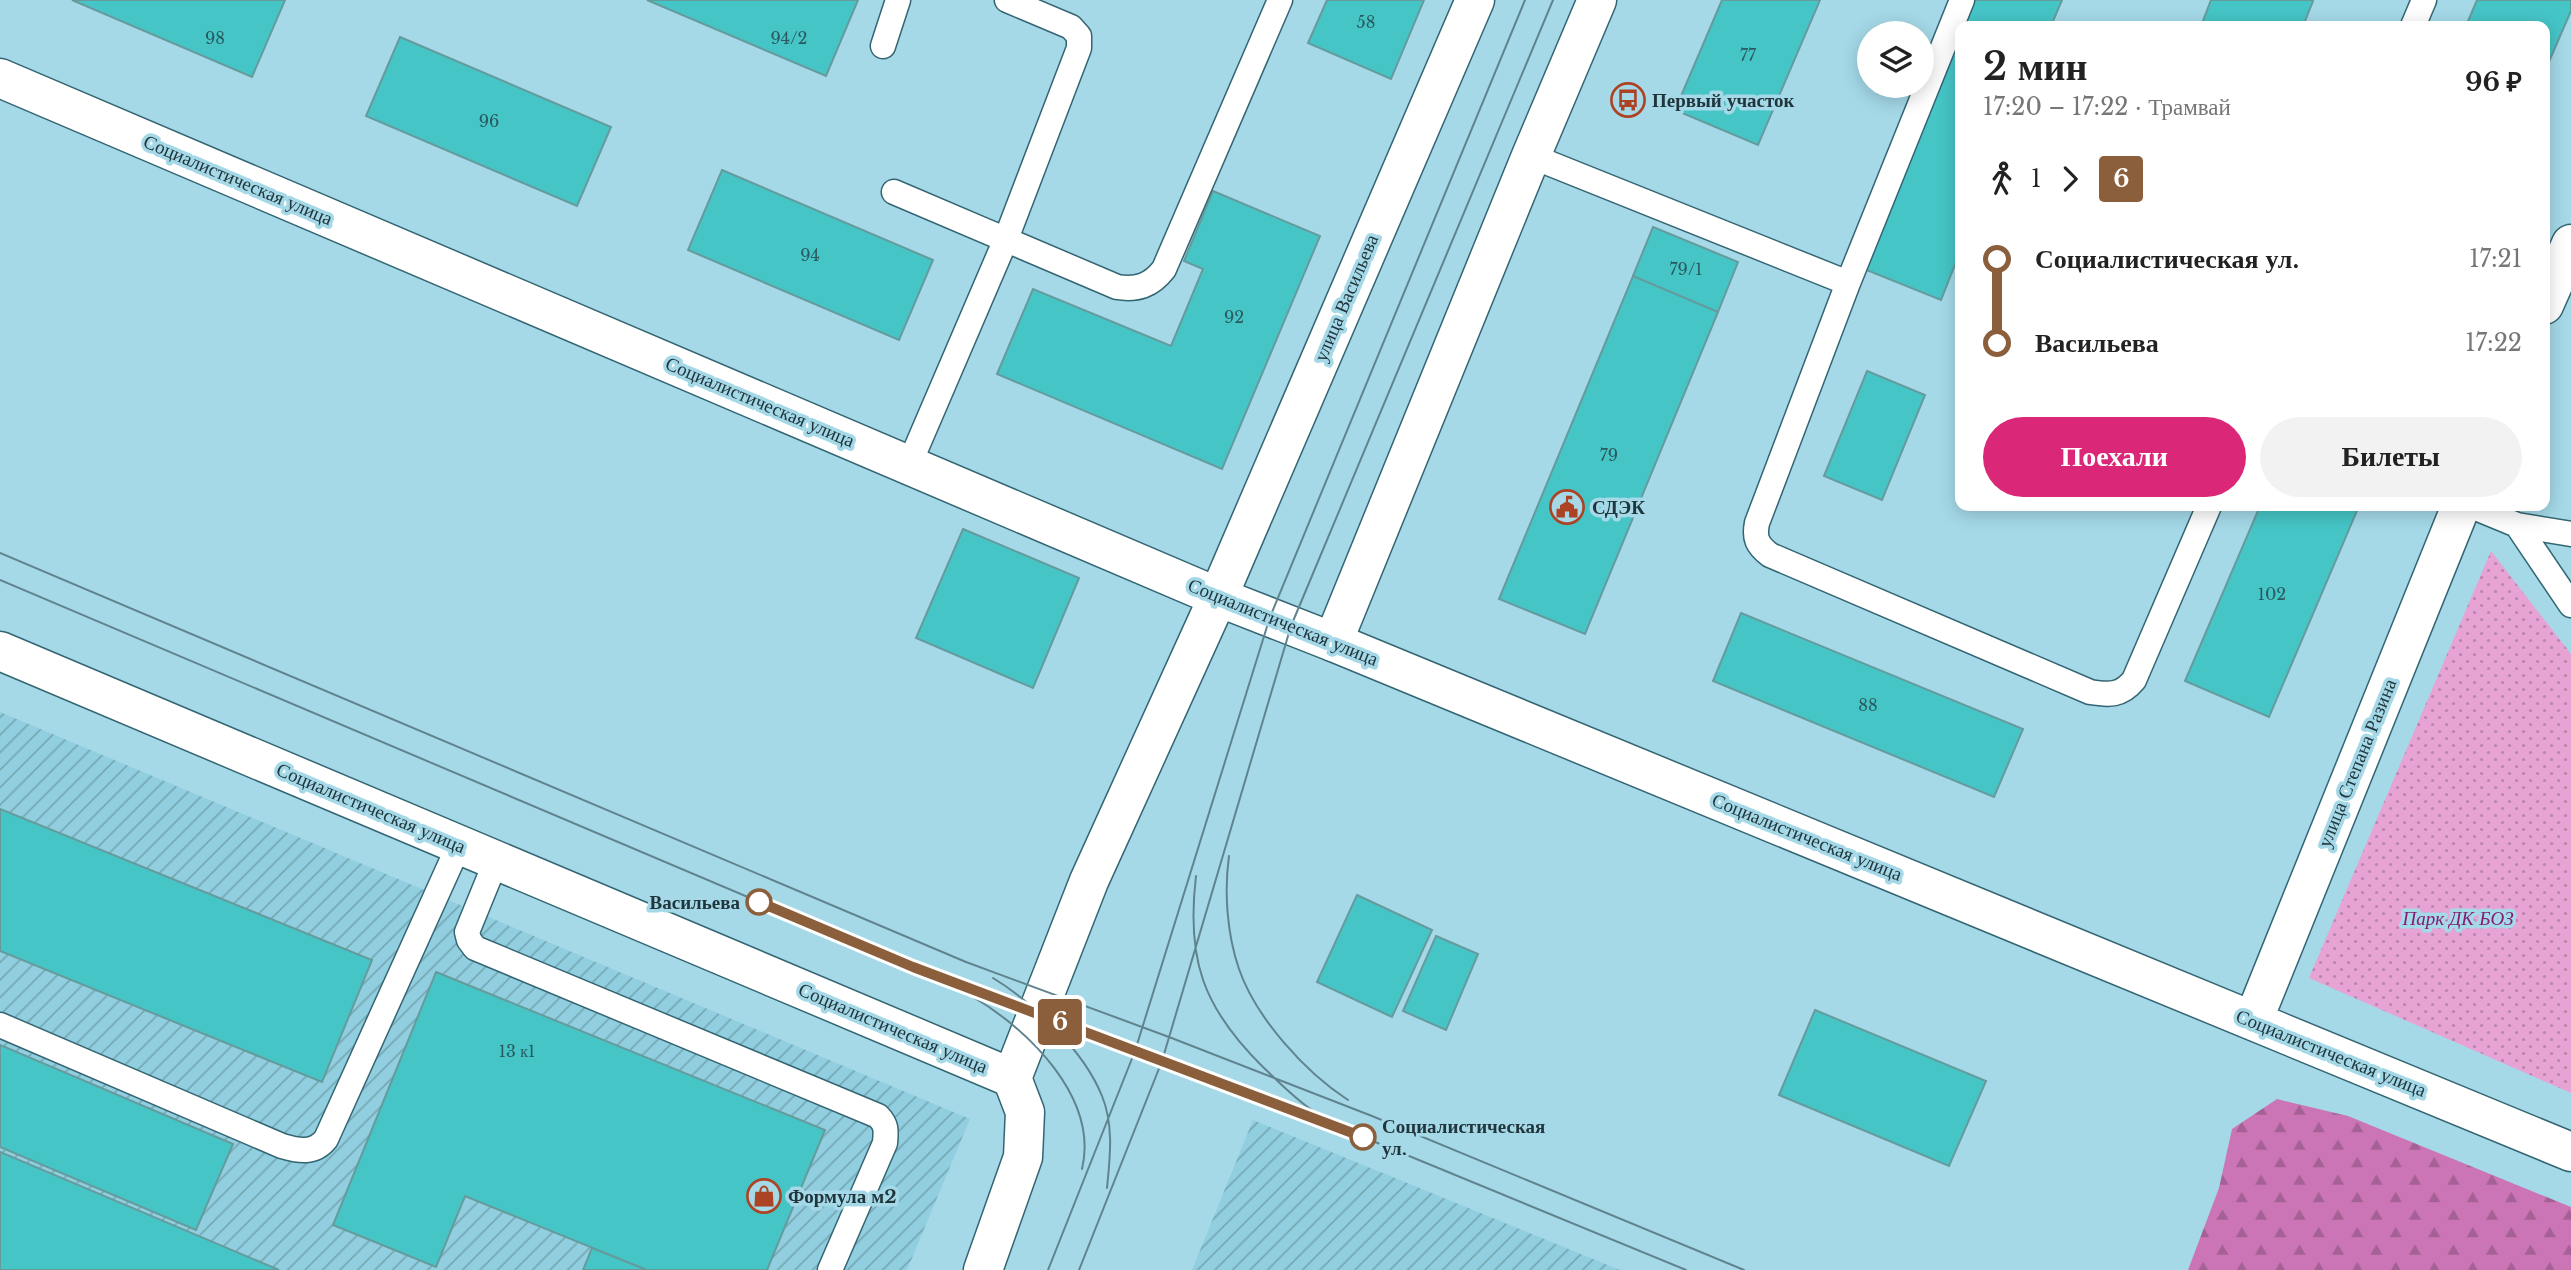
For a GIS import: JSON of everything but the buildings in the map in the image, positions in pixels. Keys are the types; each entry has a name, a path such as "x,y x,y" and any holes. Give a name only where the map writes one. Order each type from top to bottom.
{"street":[{"name":"улица Васильева","path":"1012,1078 1089,881 1218,597 1475,0"},
{"path":"1333,642 1597,0"},
{"name":"Социалистическая улица","path":"0,78 1218,597 2571,1152"},
{"path":"2550,291 2571,244"},
{"name":"улица Степана Разина","path":"2253,1021 2459,511"},
{"name":"Социалистическая улица","path":"0,651 1012,1078"},
{"path":"983,1270 1023,1157 1024,1112 1012,1078"}],"lane":[{"path":"883,46 898,0"},
{"path":"909,465 1006,239 1079,48 1079,36 1071,27 1007,0"},
{"path":"894,192 1117,287 1130,289 1154,281 1164,269 1280,0"},
{"path":"1962,0 1848,284 1757,523 1754,535 1759,546 1769,555 2090,692 2115,694 2125,690 2134,680 2207,511"},
{"path":"2415,21 2424,0"},
{"path":"1531,156 1848,284"},
{"path":"2483,511 2517,525 2571,534"},
{"path":"2517,525 2571,605"},
{"path":"0,1025 282,1146 298,1151 314,1149 326,1139 459,845"},
{"path":"496,861 467,932 475,948 878,1116 884,1122 887,1130 885,1143 831,1270"}],"shaded area":[{"path":"0,712 970,1119 907,1270 0,1270"},
{"path":"1253,1120 1620,1270 1192,1270"}],"green space":[{"name":"Парк ДК БОЗ","path":"2491,551 2571,654 2571,1093 2309,978"},
{"path":"2277,1099 2348,1116 2571,1207 2571,1270 2188,1270 2219,1188 2232,1129"}],"tram line":[{"path":"1048,1270 1135,1051 1270,617 1525,0"},
{"path":"1079,1270 1162,1061 1291,626 1553,0"},
{"path":"0,553 966,962 1372,1116 1744,1270"},
{"path":"0,580 913,967 1363,1137 1686,1270"},
{"path":"1229,856 1229,927 1235,956 1247,988 1270,1025 1299,1059 1348,1100"},
{"path":"1196,876 1194,933 1197,957 1213,1003 1242,1045 1288,1091 1316,1113"},
{"name":"6","path":"759,902 913,967 1363,1137"},
{"path":"993,978 1041,1014 1070,1045 1094,1079 1108,1118 1110,1142 1107,1188"},
{"path":"973,997 1016,1027 1054,1068 1080,1117 1084,1143 1082,1169"}],"place":[{"name":"Первый участок","path":"1628,100"},
{"name":"СДЭК","path":"1567,507"},
{"name":"Васильева","path":"759,902"},
{"name":"Социалистическая ул.","path":"1363,1137"},
{"name":"Формула м2","path":"764,1196"}]}
